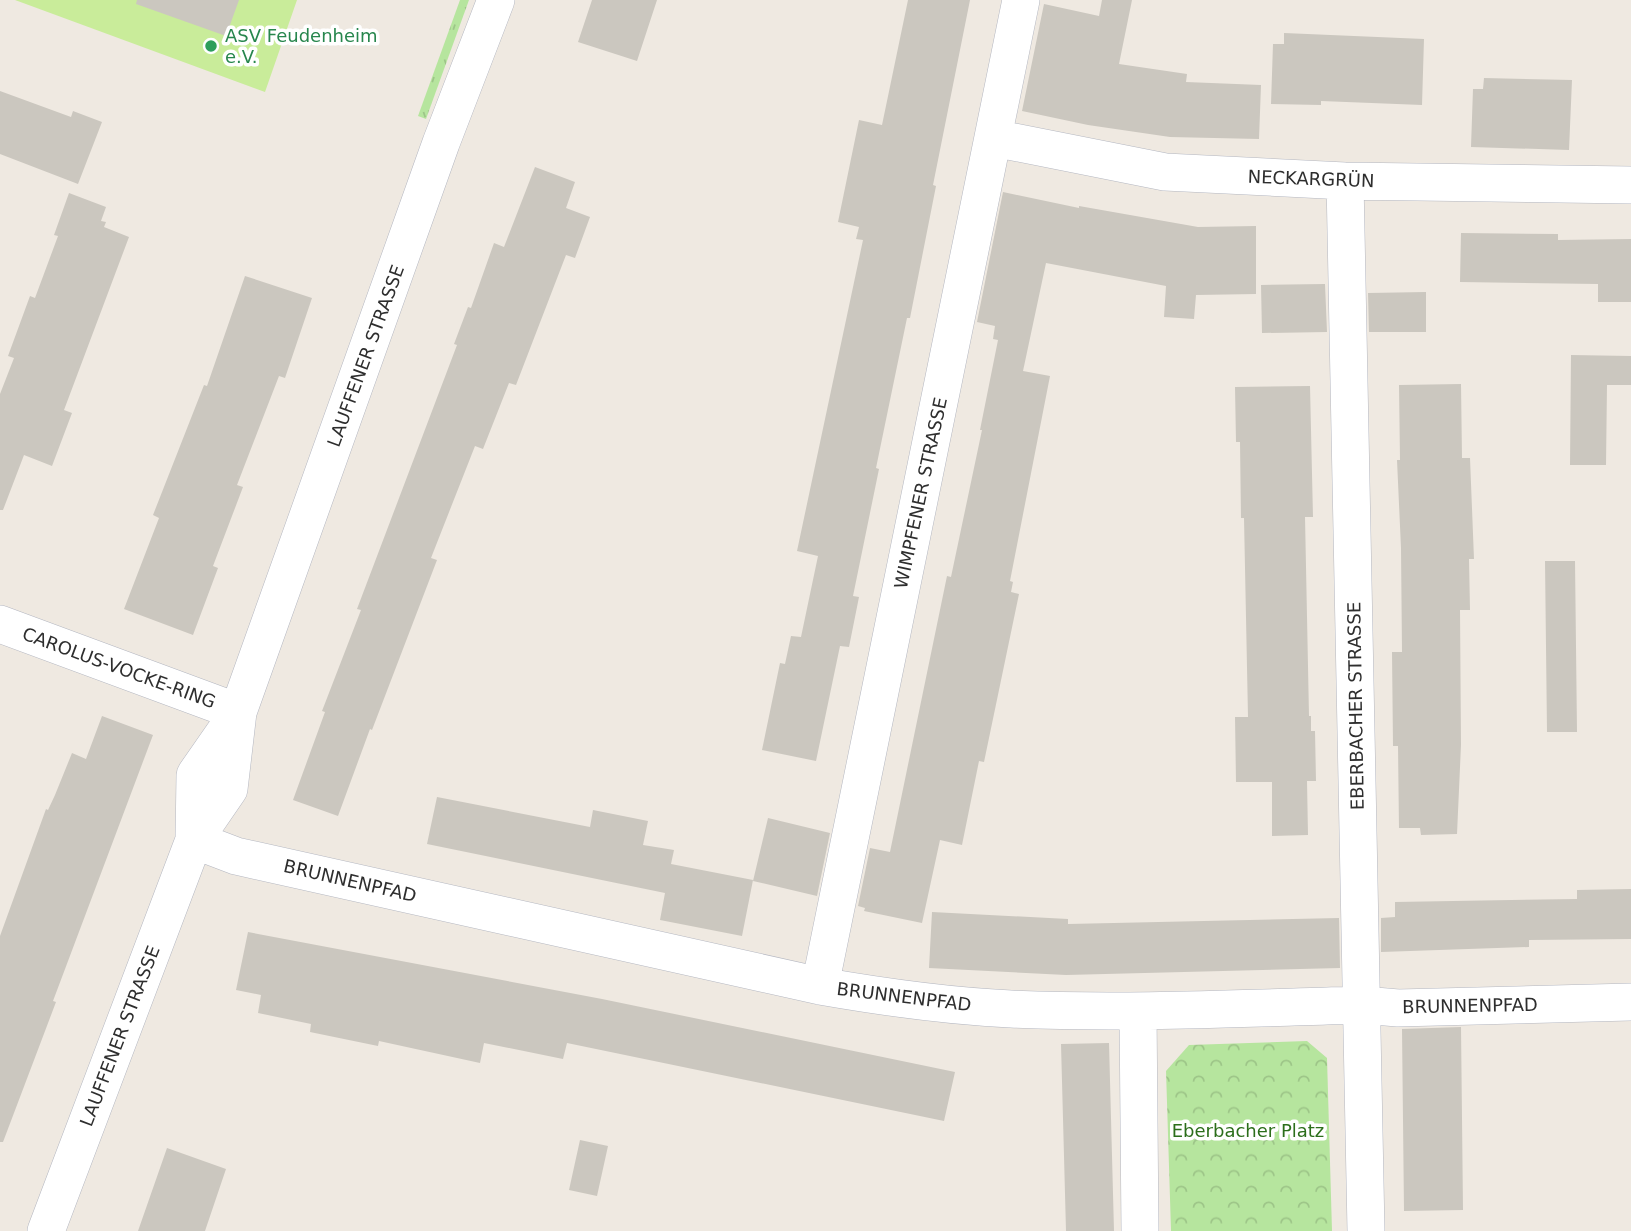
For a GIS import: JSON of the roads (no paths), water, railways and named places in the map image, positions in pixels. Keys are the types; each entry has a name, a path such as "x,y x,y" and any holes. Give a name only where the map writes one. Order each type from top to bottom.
{"street":[{"name":"LAUFFENER STRASSE","path":"46,1231 194,840 195,775 238,712 496,0"},
{"name":"WIMPFENER STRASSE","path":"820,986 1021,0"},
{"name":"NECKARGRÜN","path":"993,138 1165,172 1345,181 1631,185"},
{"name":"EBERBACHER STRASSE","path":"1345,181 1366,1231"},
{"name":"CAROLUS-VOCKE-RING","path":"0,624 238,712"},
{"name":"BRUNNENPFAD","path":"194,840 236,856 820,986 897,1000 1010,1009 1138,1011 1631,1002"},
{"path":"1138,1011 1140,1231"}],"place":[{"name":"ASV Feudenheim e.V.","path":"211,46"}],"park label":[{"name":"Eberbacher Platz","path":"1248,1131"}]}
